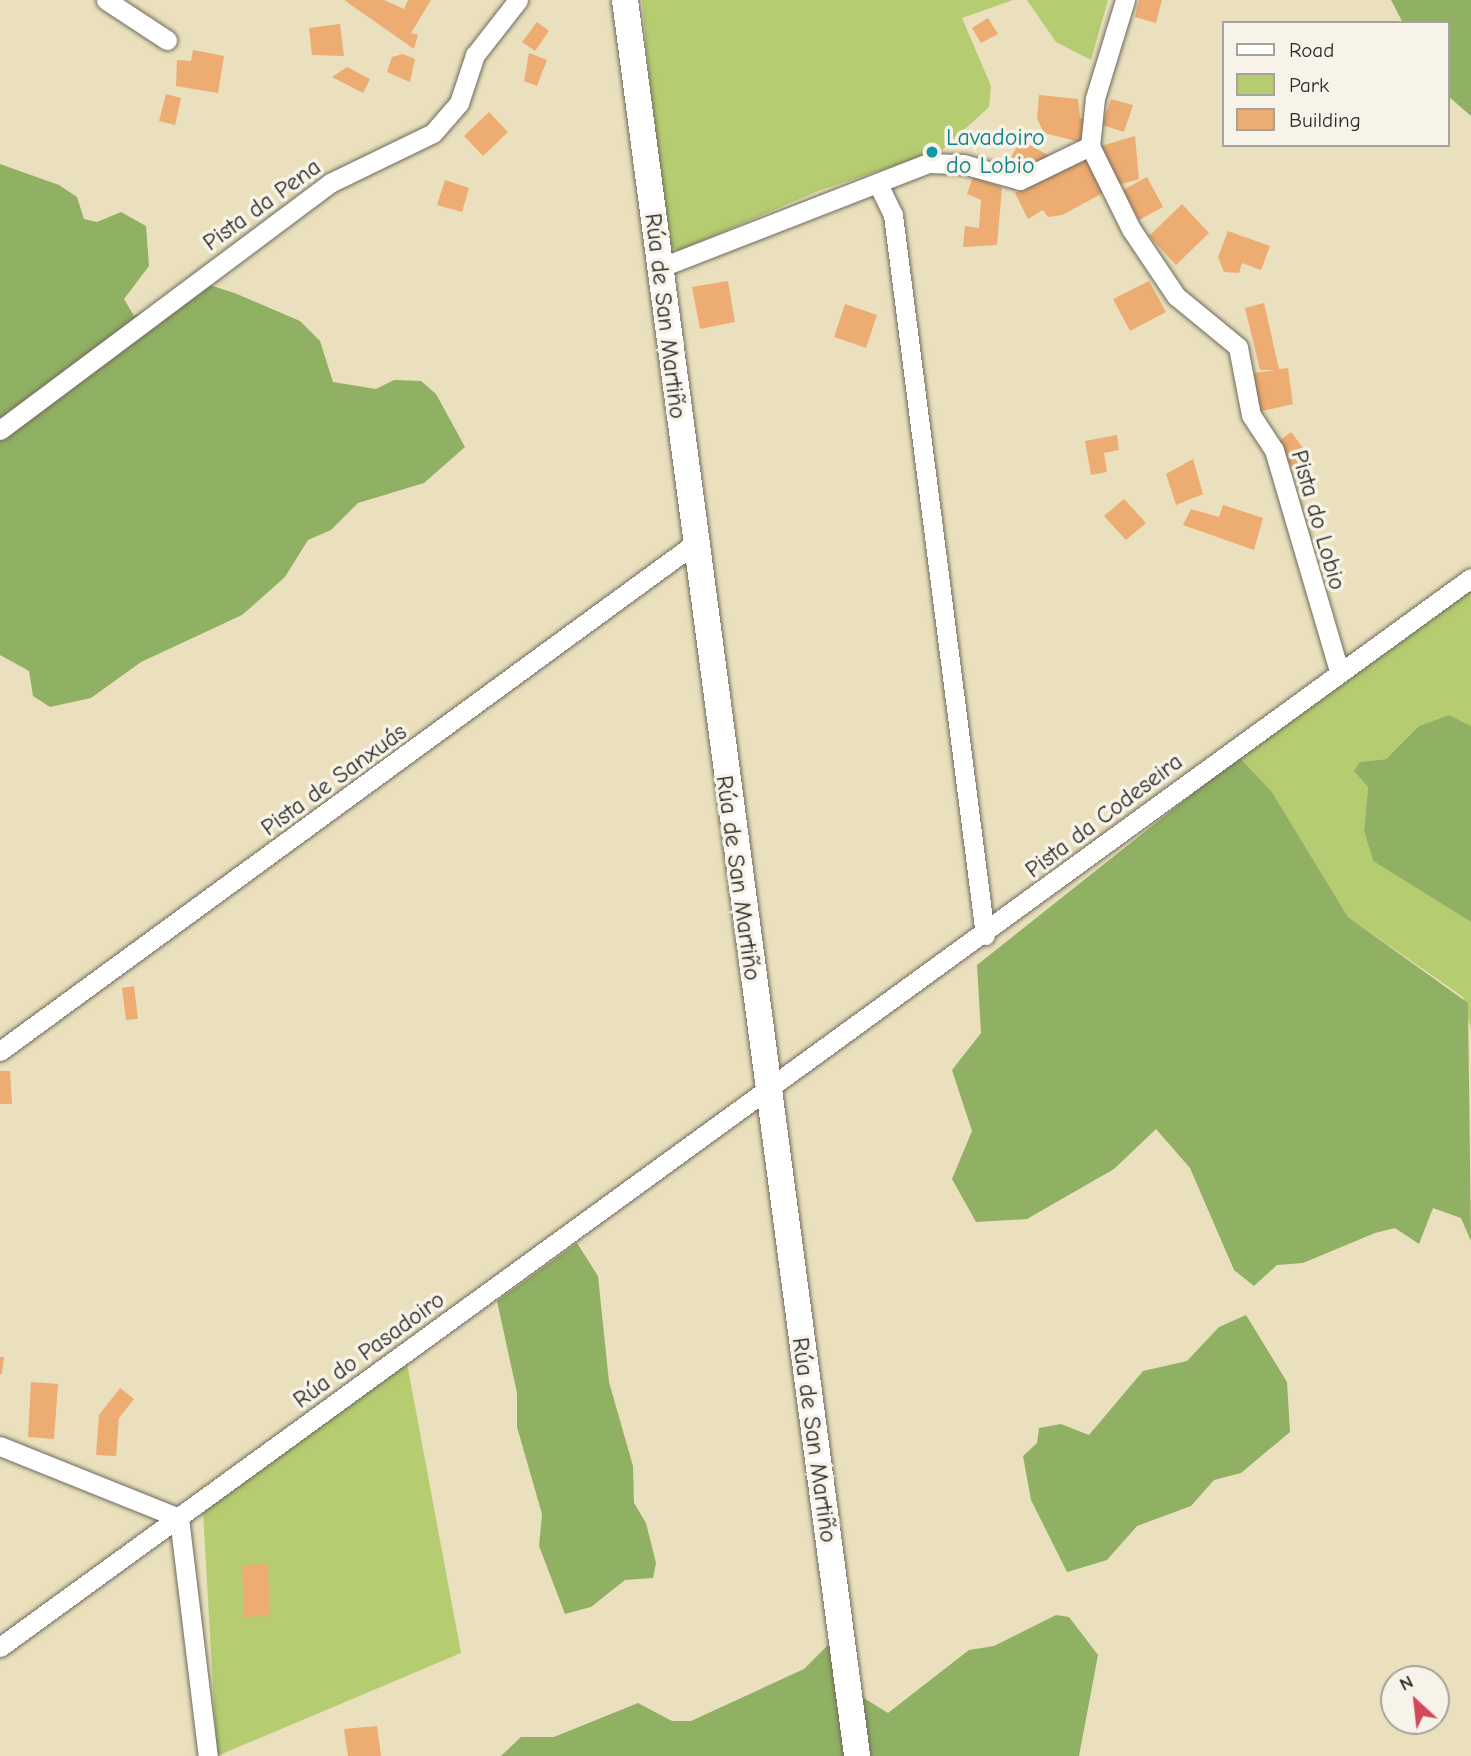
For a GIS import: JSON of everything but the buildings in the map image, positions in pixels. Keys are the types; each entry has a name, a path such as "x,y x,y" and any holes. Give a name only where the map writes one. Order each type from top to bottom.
{"street":[{"path":"106,0 167,40"},
{"name":"Pista da Pena","path":"0,430 330,183 433,133 459,103 475,55 518,0"},
{"name":"Rúa de San Martiño","path":"625,0 767,1095 858,1756"},
{"path":"659,268 943,161 1020,180 1090,146 1095,98 1125,0"},
{"name":"Pista do Lobio","path":"1090,146 1131,229 1176,296 1238,347 1251,415 1274,450 1339,671"},
{"path":"879,186 893,215 985,935"},
{"name":"Pista de Sanxuás","path":"0,1051 694,544"},
{"name":"Pista da Codeseira","path":"767,1095 1339,671 1471,578"},
{"name":"Rúa do Pasadoiro","path":"0,1647 767,1095"},
{"path":"0,1446 179,1518 208,1756"}],"green space":[{"path":"642,0 1013,0 962,18 991,86 989,107 942,150 818,191 678,251 665,243"},
{"path":"1027,0 1108,0 1091,60 1056,42"},
{"path":"1391,0 1471,0 1471,116 1450,98 1450,21 1402,21"},
{"path":"0,164 59,185 77,197 84,219 97,222 121,212 146,226 149,266 124,299 134,316 207,284 237,294 300,321 320,341 333,382 376,389 394,380 421,381 436,394 465,447 424,483 358,503 331,530 308,540 285,577 242,615 141,662 91,698 50,707 33,696 29,671 0,655"},
{"path":"1471,590 1471,726 1449,715 1419,726 1386,759 1360,762 1368,787 1364,831 1373,861 1471,922 1471,1030 1463,997 1348,917 1272,792 1239,757"},
{"path":"1449,715 1471,726 1471,922 1373,861 1364,831 1368,787 1354,771 1360,762 1386,759 1419,726"},
{"path":"1239,757 1272,792 1348,917 1468,1003 1471,1241 1461,1218 1433,1208 1419,1244 1395,1228 1375,1233 1303,1263 1277,1265 1254,1286 1234,1270 1190,1168 1156,1129 1114,1169 1027,1219 976,1222 952,1179 972,1131 952,1070 981,1033 977,965"},
{"path":"577,1243 598,1276 609,1382 633,1466 634,1503 646,1523 656,1563 653,1578 625,1580 591,1607 565,1614 539,1546 542,1514 517,1427 517,1393 497,1301"},
{"path":"1246,1315 1287,1382 1290,1432 1241,1473 1214,1480 1191,1506 1137,1526 1107,1560 1067,1572 1031,1500 1023,1456 1037,1443 1039,1428 1061,1424 1089,1435 1143,1371 1187,1361 1219,1327"},
{"path":"407,1363 461,1653 217,1756 203,1512"},
{"path":"1056,1615 1069,1617 1098,1655 1079,1756 501,1756 521,1737 554,1737 638,1703 672,1721 691,1721 804,1669 828,1645 835,1648 846,1687 888,1713 969,1650 994,1646"}],"place":[{"name":"Lavadoiro do Lobio","path":"932,152"}]}
